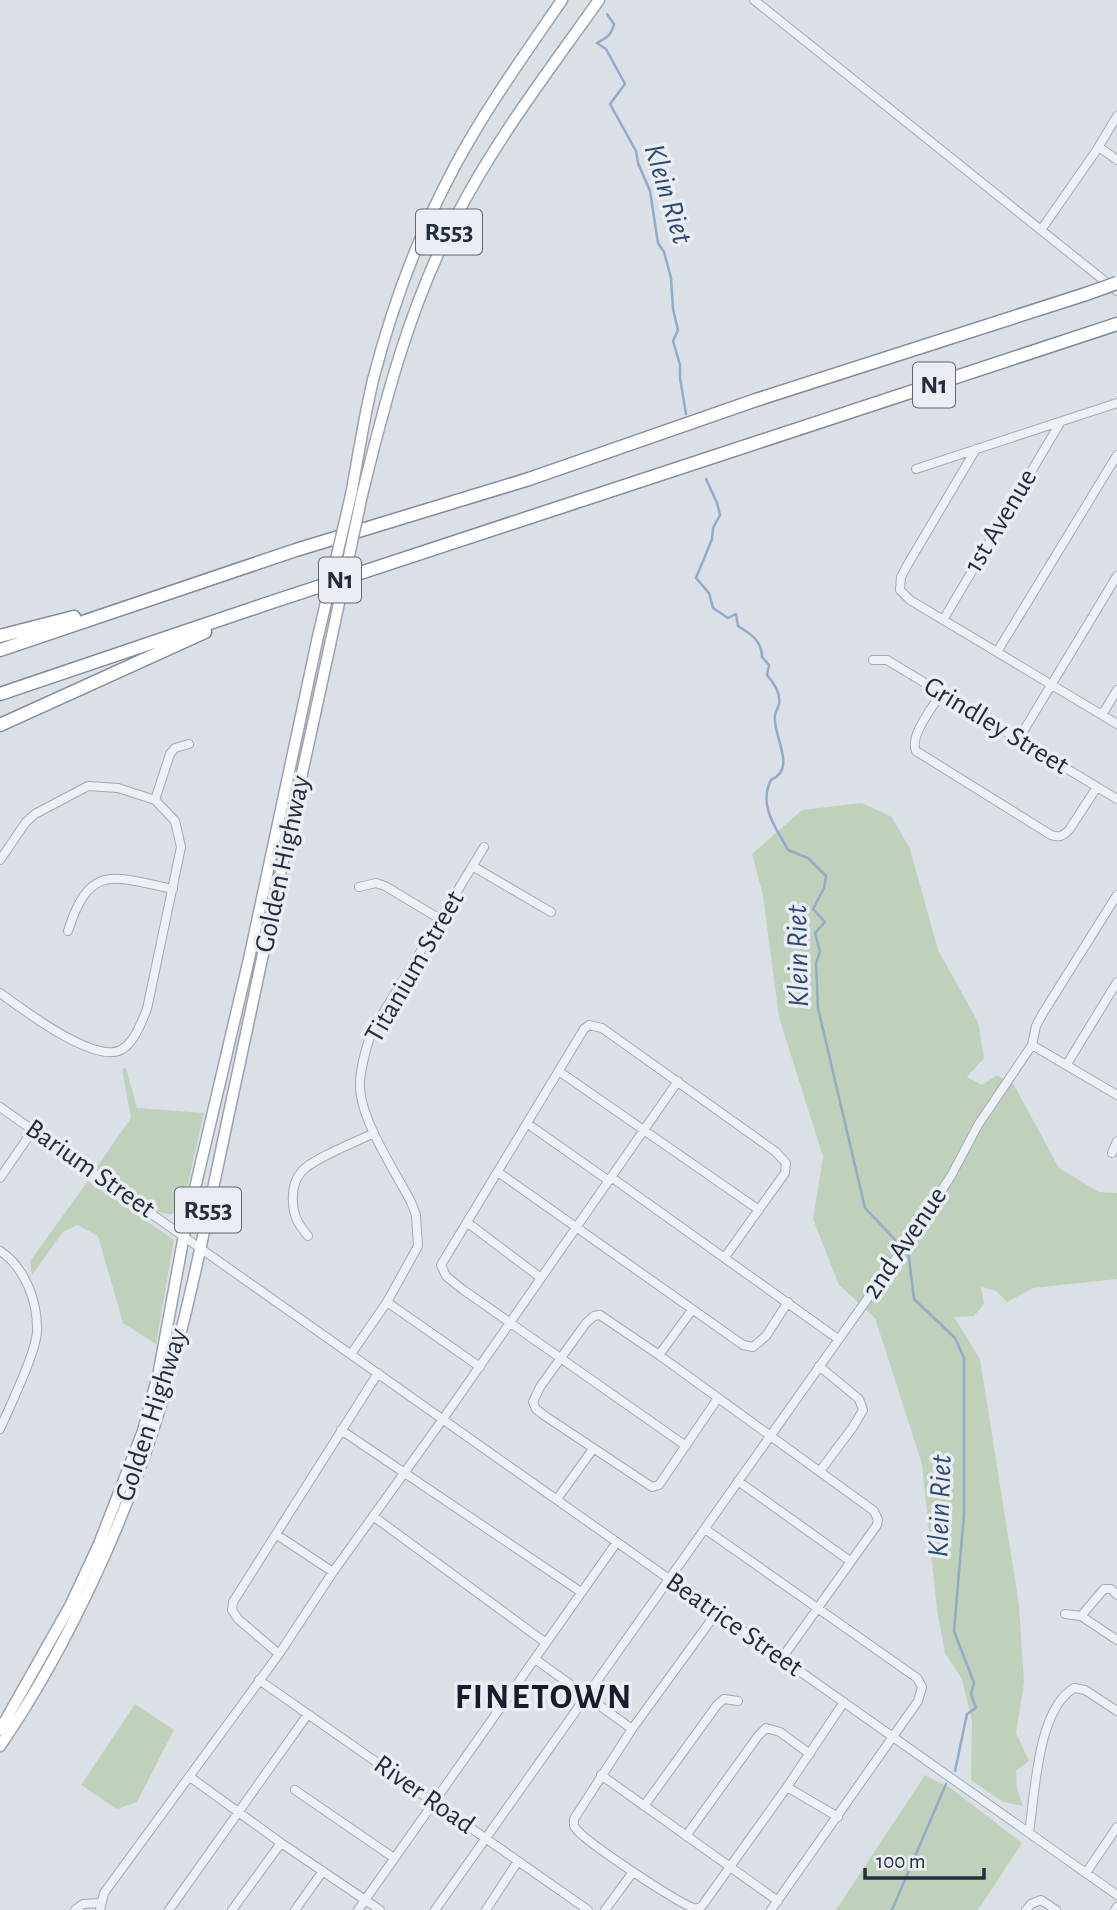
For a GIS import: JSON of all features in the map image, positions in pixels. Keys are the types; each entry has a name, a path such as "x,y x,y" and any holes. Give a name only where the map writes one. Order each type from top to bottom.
{"highway":[{"name":"N1","path":"0,650 296,550 529,480 756,400 1117,283"},
{"name":"N1","path":"0,694 1116,324"},
{"path":"0,636 244,569"},
{"path":"0,725 269,603"}],"main road":[{"name":"Golden Highway","path":"0,1746 77,1612 148,1443 166,1387 200,1249 330,645 373,382 389,323 411,263 455,166 492,103 562,0"},
{"name":"Golden Highway","path":"0,1730 70,1606 99,1544 143,1431 159,1371 184,1235 248,959 317,641 392,375 426,282 457,214 514,120 599,0"}],"street":[{"path":"754,0 1117,291"},
{"path":"1041,230 1099,147 1117,116"},
{"path":"1099,147 1117,160"},
{"path":"916,469 1117,403"},
{"name":"1st Avenue","path":"943,620 1060,423"},
{"path":"976,449 901,577 903,594 1117,724"},
{"path":"997,652 1117,455"},
{"path":"1018,740 1117,576"},
{"name":"Grindley Street","path":"873,660 887,660 1117,799"},
{"path":"1102,715 1117,690"},
{"path":"941,693 915,736 913,745 921,755 1056,837 1069,830 1097,787"},
{"path":"155,800 170,754 175,748 190,744"},
{"path":"0,860 26,822 35,814 88,786 118,788 155,800 175,821 180,837 180,855 147,1009 139,1028 122,1049 109,1052 78,1043 0,993"},
{"name":"Titanium Street","path":"351,1354 387,1302 418,1246 416,1215 411,1202 367,1117 360,1085 363,1062 371,1034 484,847"},
{"path":"474,867 551,912"},
{"path":"68,931 76,907 92,885 100,880 113,877 173,889"},
{"path":"359,887 376,883 385,886 440,919"},
{"name":"2nd Avenue","path":"435,1910 941,1191 971,1137 1032,1045 1036,1026 1043,1013 1117,895"},
{"path":"1067,1064 1117,982"},
{"path":"686,1446 450,1279 442,1270 443,1261 560,1072 584,1028 594,1025 678,1081 783,1158 786,1163 785,1173 725,1257"},
{"path":"1032,1045 1117,1095"},
{"path":"560,1072 760,1210"},
{"path":"75,1910 83,1904 100,1907 104,1893 279,1654 333,1572 480,1367 678,1081"},
{"name":"Barium Street","path":"0,1107 351,1354"},
{"path":"528,1124 725,1257 838,1339"},
{"path":"0,1178 33,1130"},
{"path":"308,1236 297,1223 293,1208 292,1189 298,1177 311,1164 374,1133"},
{"path":"1112,1153 1117,1140"},
{"path":"498,1172 737,1342 749,1347 760,1342 788,1302"},
{"path":"468,1223 541,1278"},
{"path":"0,1251 16,1263 26,1281 37,1332 33,1348 3,1412 0,1429"},
{"path":"387,1302 480,1367"},
{"path":"659,1355 692,1310"},
{"path":"718,1398 659,1485 652,1487 593,1450 534,1406 535,1396 561,1357 586,1323 597,1315 659,1355 874,1511 877,1525 782,1658"},
{"name":"Beatrice Street","path":"351,1354 1117,1895"},
{"path":"819,1366 859,1399 863,1410 820,1471"},
{"path":"279,1654 238,1619 232,1607 378,1373"},
{"path":"341,1430 581,1592"},
{"path":"557,1499 593,1450"},
{"path":"738,1481 850,1561"},
{"path":"373,1516 546,1643"},
{"path":"705,1529 818,1607 919,1682 922,1688 918,1701 771,1910"},
{"path":"276,1535 333,1572"},
{"path":"358,1910 617,1542"},
{"path":"1081,1616 1104,1589 1111,1589 1117,1595"},
{"path":"717,1612 632,1729 576,1813 573,1824 582,1834 634,1872 679,1902 697,1909 702,1906 788,1787 844,1702"},
{"path":"1065,1614 1081,1616 1117,1640"},
{"path":"535,1659 632,1729"},
{"name":"River Road","path":"259,1680 588,1910"},
{"path":"1029,1833 1045,1732 1063,1696 1074,1688 1086,1690 1117,1711"},
{"path":"644,1806 717,1705 724,1699 738,1701"},
{"path":"169,1910 308,1714"},
{"path":"686,1836 766,1728 780,1732 810,1754"},
{"path":"601,1775 778,1901"},
{"path":"190,1777 380,1910"},
{"path":"788,1787 838,1818"},
{"path":"295,1790 394,1858"},
{"path":"1086,1873 1117,1827"},
{"path":"232,1910 281,1843"},
{"path":"486,1910 518,1861"},
{"path":"295,1910 323,1871"},
{"path":"605,1910 634,1872"},
{"path":"1027,1910 1031,1904 1041,1900 1056,1910"}],"green space":[{"path":"862,803 892,817 910,849 938,950 978,1022 984,1058 967,1077 982,1085 997,1075 1014,1085 1059,1168 1099,1192 1117,1193 1117,1279 1033,1288 1007,1302 996,1291 981,1287 984,1304 974,1316 954,1317 980,1359 1019,1605 1024,1683 1016,1733 1029,1761 1016,1771 1017,1789 1023,1806 1003,1802 971,1780 972,1721 962,1679 945,1653 937,1610 922,1464 875,1318 839,1285 813,1219 823,1157 779,1017 763,896 752,854 802,810"},
{"path":"126,1068 137,1108 204,1113 184,1201 173,1213 157,1211 96,1168 131,1118 122,1069"},
{"path":"88,1181 174,1240 156,1344 123,1323 98,1236 77,1225 63,1232 32,1275 30,1261"},
{"path":"135,1704 174,1730 137,1802 117,1809 81,1785"},
{"path":"925,1775 952,1789 1022,1843 978,1910 836,1910"}],"waterway":[{"name":"Klein Riet","path":"607,14 614,24 613,28 608,36 597,43 606,49 625,84 610,104 636,151 650,191 658,243 664,252 671,278 673,309 678,330 673,341 680,365 686,414"},
{"name":"Klein Riet","path":"706,479 720,515 696,578 709,593 713,608 728,618 736,614 738,626 758,642 762,657 769,665 767,675 778,693 775,723 783,768 779,775 771,780 766,798 770,816 788,850 808,858 826,876 824,888 813,909 825,922 815,933 820,952 816,963 818,1008 865,1208 899,1244"},
{"name":"Klein Riet","path":"908,1250 914,1299 955,1338 964,1358 964,1514 954,1631 974,1683 971,1694 976,1708 967,1714 955,1771"},
{"name":"Klein Riet","path":"892,1910 946,1784"}],"district":[{"name":"FINETOWN","path":"544,1697"}]}
